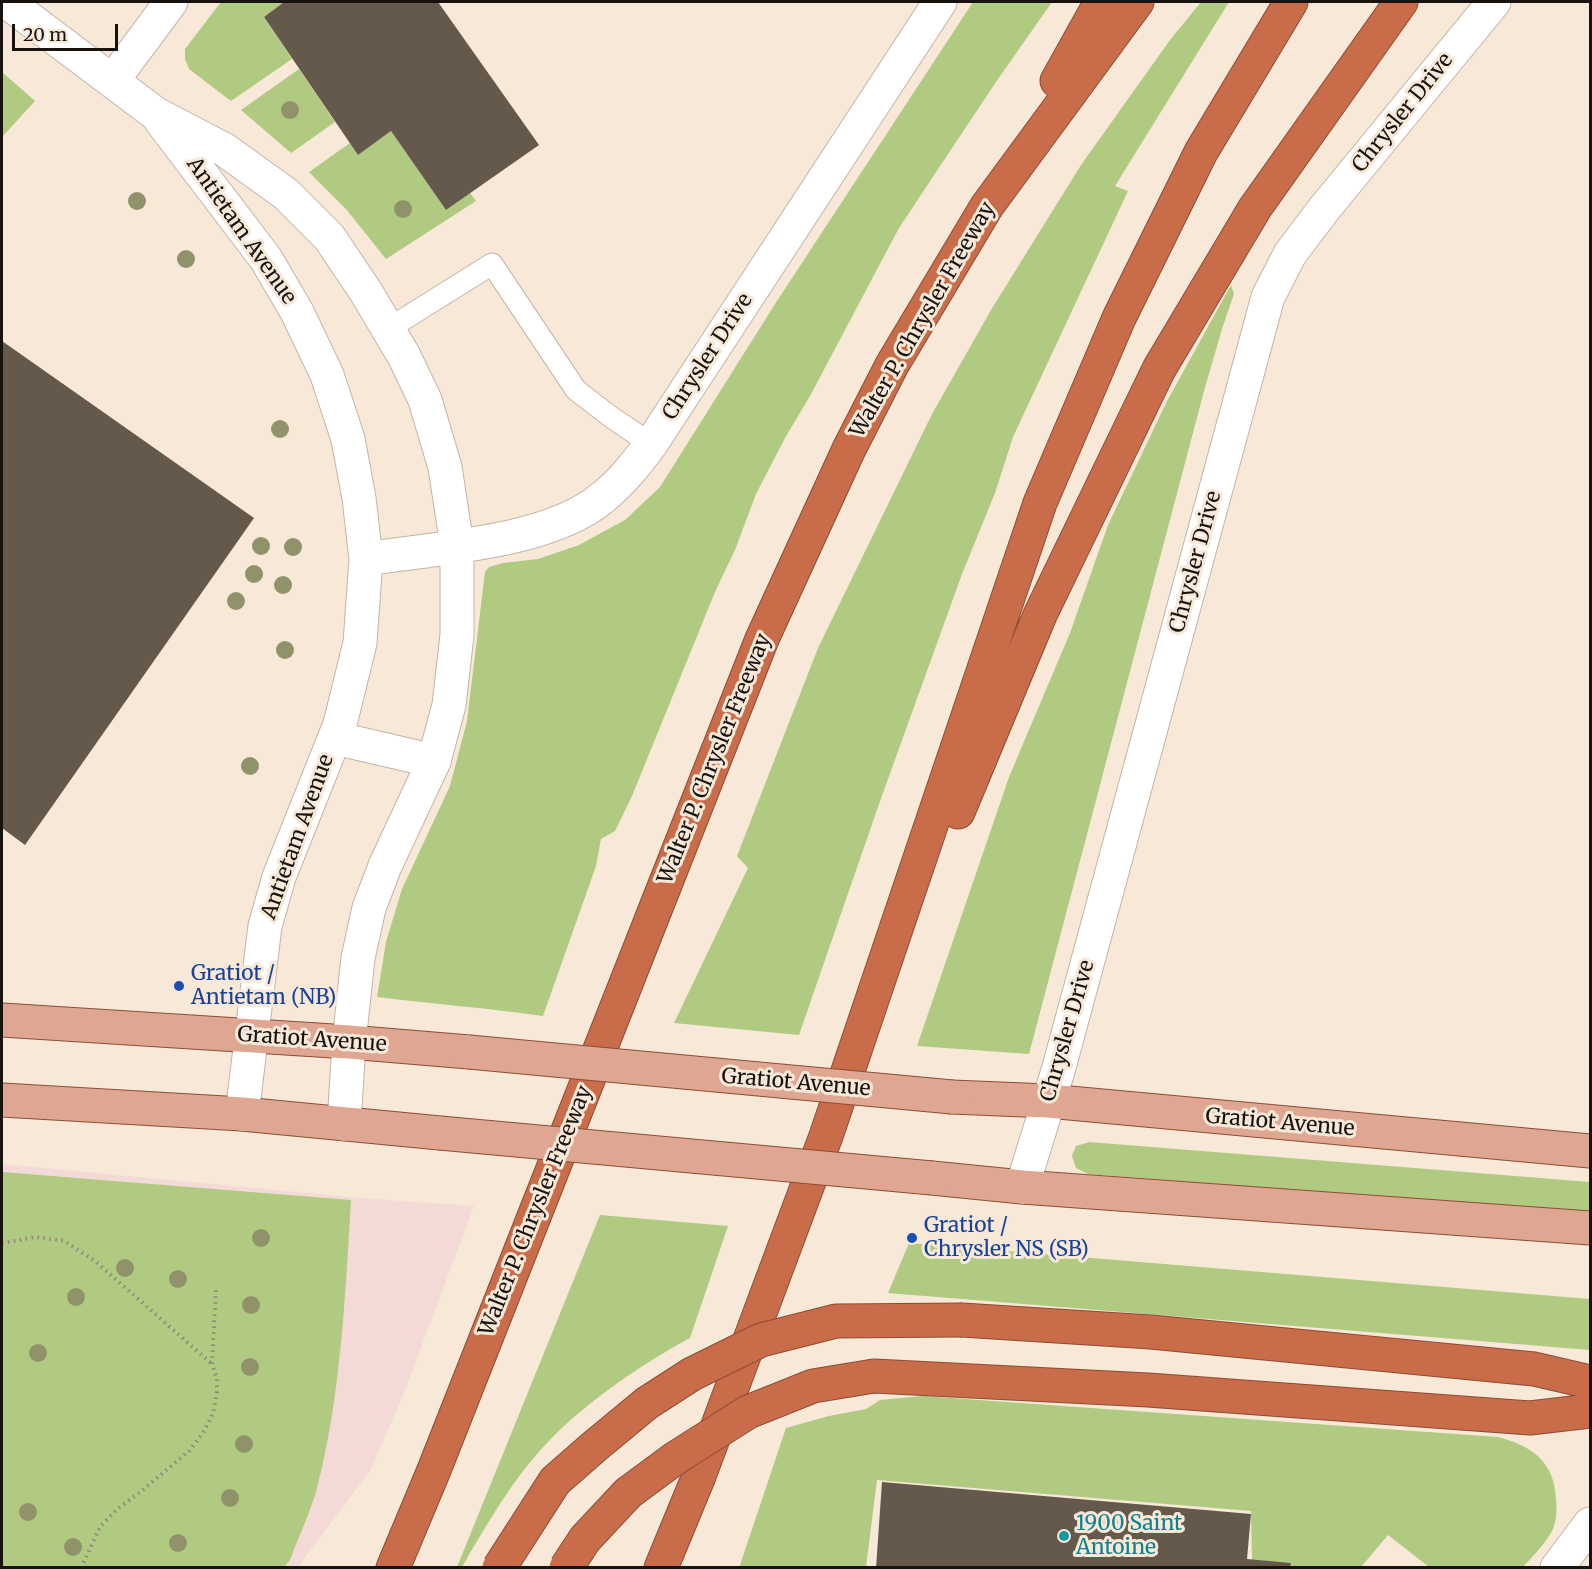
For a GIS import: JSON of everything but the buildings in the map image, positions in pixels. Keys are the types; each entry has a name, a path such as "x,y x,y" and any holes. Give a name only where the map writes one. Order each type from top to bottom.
{"highway":[{"path":"987,206 1101,2"},
{"name":"Walter P. Chrysler Freeway","path":"393,1568 443,1448 762,639 854,438 892,365 987,206 1137,2"},
{"path":"826,1136 1040,503 1134,287 1202,152 1291,2"},
{"path":"661,1568 699,1476 826,1136 1040,615 1159,369 1254,208 1401,2"},
{"path":"499,1568 555,1481 647,1403 692,1374 761,1340 836,1322 962,1320 1151,1332 1534,1369 1590,1382"},
{"path":"566,1568 585,1539 628,1493 674,1459 748,1412 813,1386 874,1376 1148,1390 1530,1418 1590,1412"}],"main road":[{"name":"Gratiot Avenue","path":"2,1020 349,1042 952,1097 1048,1101 1590,1151"},
{"path":"2,1100 242,1114 1022,1186 1590,1228"}],"street":[{"name":"Antietam Avenue","path":"8,2 156,114 225,150 286,194 329,237 388,328 425,400 445,467 458,546 457,635 449,705 434,761 385,866 369,908 358,958 349,1042 344,1124"},
{"path":"113,80 171,2"},
{"name":"Chrysler Drive","path":"366,559 458,546 530,532 569,520 601,500 629,474 651,444 940,2"},
{"name":"Chrysler Drive","path":"1022,1186 1048,1101 1268,297 1290,254 1324,209 1494,2"},
{"name":"Antietam Avenue","path":"156,114 266,259 302,322 327,375 348,439 359,498 366,559 360,643 340,724 276,887 265,926 242,1114"},
{"name":"Antietam Avenue","path":"335,738 434,761"},
{"path":"1557,1568 1590,1524"}],"lane":[{"path":"388,328 492,264 576,390 651,444"}],"path":[{"path":"2,1243 36,1238 64,1241 95,1261 212,1364"},
{"path":"81,1568 100,1527 116,1510 189,1451 204,1433 213,1414 217,1392 217,1379 212,1364 216,1289"}],"shaded area":[{"path":"2,1164 360,1198 474,1206 404,1393 370,1471 298,1567 2,1567"}],"green space":[{"path":"221,2 284,2 264,17 292,59 231,101 189,69 185,59 185,49"},
{"path":"973,2 1052,2 899,228 756,494 735,550 715,592 632,796 615,831 601,839 596,866 543,1016 377,997 386,942 402,889 450,786 467,721 485,572 489,567 538,559 579,545 625,520 660,487 775,304"},
{"path":"1201,2 1229,2 1115,186 1128,191 1013,437 995,493 962,574 879,804 799,1035 674,1023 748,868 737,856 818,648 932,414 991,310 1081,165 1170,40"},
{"path":"299,69 335,122 291,153 241,110"},
{"path":"2,72 35,101 2,137"},
{"path":"391,131 446,210 470,193 476,201 386,259 346,209 309,172 350,143 358,155"},
{"path":"1231,285 1234,294 1204,391 1029,1054 917,1046 1009,777 1070,633 1108,525 1166,403"},
{"path":"1089,1142 1590,1182 1590,1213 1088,1174 1076,1168 1072,1156 1076,1146"},
{"path":"2,1172 351,1200 341,1347 331,1420 316,1492 290,1560 284,1567 2,1567"},
{"path":"600,1215 728,1226 690,1338 614,1385 547,1443 522,1472 462,1567 457,1567"},
{"path":"909,1243 1590,1299 1590,1350 888,1293"},
{"path":"923,1396 1498,1437 1521,1445 1539,1457 1546,1465 1554,1486 1556,1519 1549,1536 1523,1567 1429,1567 1388,1535 1361,1567 1291,1567 1290,1563 1252,1560 1251,1511 877,1480 866,1567 739,1568 786,1428 866,1409 880,1400"}],"place":[{"name":"Gratiot / Antietam (NB)","path":"179,986"},
{"name":"Gratiot / Chrysler NS (SB)","path":"912,1238"},
{"name":"1900 Saint Antoine","path":"1064,1536"}]}
